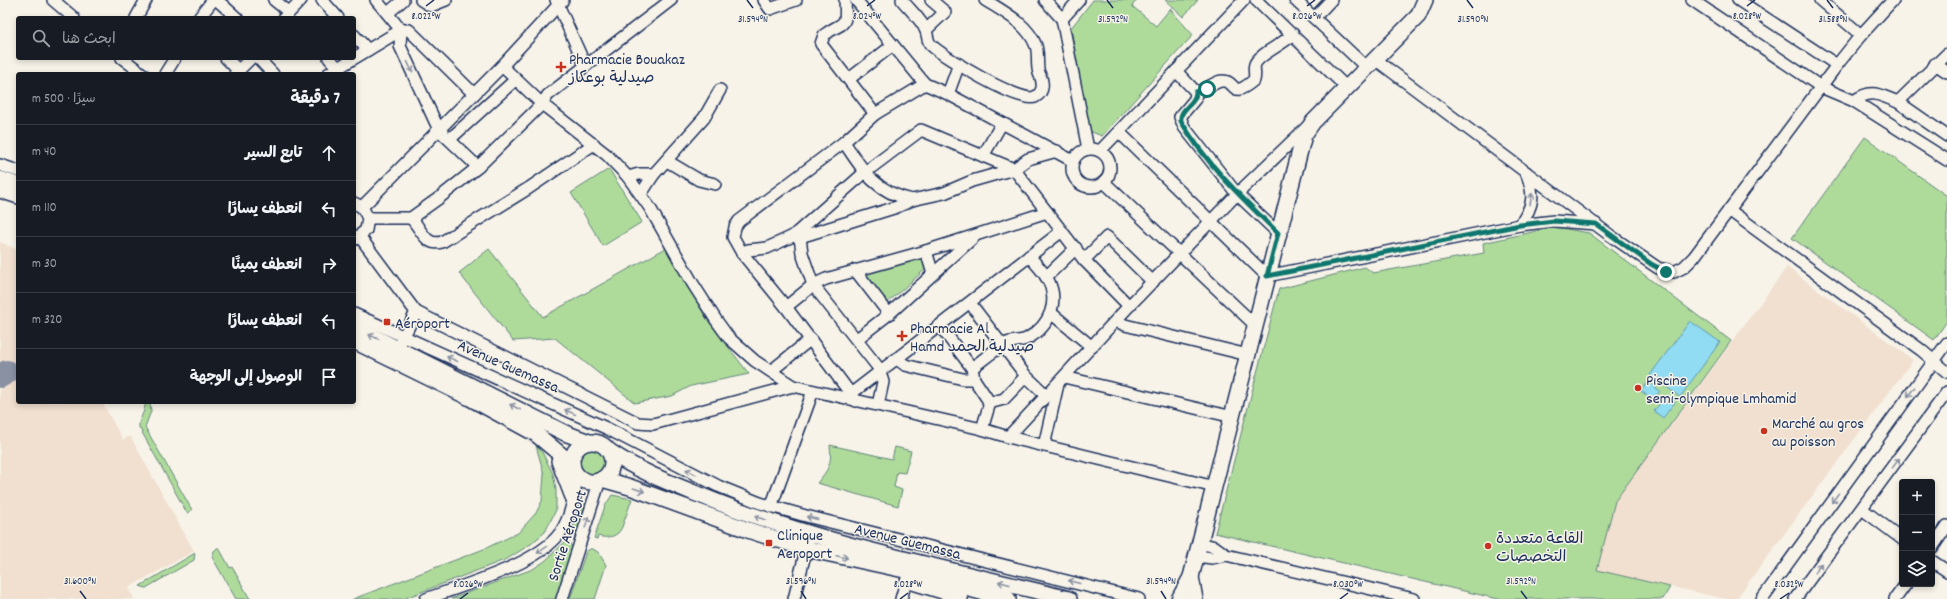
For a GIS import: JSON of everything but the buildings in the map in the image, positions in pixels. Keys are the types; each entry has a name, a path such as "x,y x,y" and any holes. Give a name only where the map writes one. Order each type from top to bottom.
{"main road":[{"path":"1180,599 1191,577 1256,325 1300,145 1304,135 1313,122 1346,87 1418,16 1425,0"},
{"path":"0,179 16,184"},
{"path":"0,190 16,195"},
{"name":"Avenue Guemassa","path":"356,328 565,433 589,442"},
{"name":"Avenue Guemassa","path":"356,341 398,348 476,402 536,434 549,443 575,469"},
{"path":"589,442 600,443 609,451 612,459 612,467 608,474 601,480 589,482 575,469 573,456 577,448 589,442"},
{"path":"549,443 563,468 573,497"},
{"name":"Avenue Guemassa","path":"609,451 636,467 691,492 810,534 1069,599"},
{"name":"Avenue Guemassa","path":"601,480 637,489 748,530 807,549 907,576 958,586 1008,599"},
{"path":"1191,577 1194,599"}],"street":[{"path":"53,0 72,16"},
{"path":"137,16 146,0"},
{"path":"201,16 213,0"},
{"path":"217,0 235,16"},
{"path":"274,0 288,16 300,0"},
{"path":"322,0 336,16"},
{"path":"376,0 401,30 400,46 439,130 478,167"},
{"path":"388,13 403,0"},
{"path":"421,0 431,6 446,0"},
{"path":"368,218 411,218 440,198 478,167 542,104 548,95 659,4 671,0"},
{"path":"764,0 768,7 773,9 796,0"},
{"path":"845,0 846,17 843,24 827,33 821,41 824,50 875,114"},
{"path":"856,0 925,84 948,94 1073,161"},
{"path":"902,0 926,30 929,44 980,77 1023,97 1035,97 1040,93 1042,88 1042,78 1038,72 1036,46 1021,24 1007,13 985,0"},
{"path":"926,30 945,12 931,0"},
{"path":"1045,0 1062,18 1088,149"},
{"path":"1062,18 1079,0"},
{"path":"1100,151 1244,0"},
{"path":"1256,0 1293,34 1346,87"},
{"path":"1295,0 1314,18 1371,64 1526,172 1651,264 1666,272 1674,272 1684,267 1694,256 1730,210 1821,86 1887,2"},
{"path":"1314,18 1331,0"},
{"path":"1692,0 1821,86 1854,101 1947,160"},
{"path":"1738,0 1837,65"},
{"path":"1820,0 1861,34"},
{"path":"585,65 559,2 502,66 439,130 358,205 368,218 366,230 357,238 416,312 638,423 653,424 793,386"},
{"path":"356,57 401,30 409,30 474,94"},
{"path":"1196,92 1207,89 1224,80 1238,90 1242,89 1254,80 1254,65 1259,58 1283,44 1293,34"},
{"path":"356,37 368,50"},
{"path":"848,79 893,45"},
{"path":"1898,102 1935,64 1947,54"},
{"path":"125,60 140,72"},
{"path":"166,72 174,60"},
{"path":"228,60 237,72 249,60"},
{"path":"260,60 271,72"},
{"path":"330,60 338,68"},
{"path":"331,72 351,60"},
{"path":"948,94 959,64"},
{"path":"1935,64 1947,72"},
{"path":"502,66 542,104 607,155 628,177 641,194 693,284 729,338 755,362 793,386 813,391 854,397 878,405 982,429 1044,446 1215,487"},
{"path":"1176,71 1196,92"},
{"path":"450,139 515,80"},
{"path":"854,397 786,307 742,253 733,237 736,224 844,142 875,114 925,84"},
{"path":"641,194 654,174 704,118 720,90"},
{"path":"1196,92 1195,99 1183,111 1180,117 1181,121 1200,149 1237,194 1278,233"},
{"path":"1854,101 1863,94 1873,92 1898,102 1947,136"},
{"path":"1008,437 1129,306 1237,194 1282,149 1313,122"},
{"path":"983,156 1002,123"},
{"path":"796,236 864,173 922,130 1014,169 1084,260 1129,306"},
{"path":"1119,132 1267,276 1520,225 1554,221 1596,224"},
{"path":"844,142 864,173 886,191 912,200"},
{"path":"411,218 427,239 436,243 442,242 530,188 594,144"},
{"path":"1088,149 1100,151 1106,157 1110,166 1109,174 1104,182 1097,186 1089,187 1078,182 1072,172 1073,161 1078,154 1088,149"},
{"path":"742,253 748,250 767,248 796,236 897,207 912,200 944,193 972,181 1014,169 1028,159 1056,151"},
{"path":"667,161 699,180 714,184"},
{"path":"0,165 16,170"},
{"path":"1520,225 1528,214 1533,197 1526,172"},
{"path":"628,177 639,174 654,174"},
{"path":"1104,182 1256,325"},
{"path":"1730,210 1947,372"},
{"path":"786,307 814,285 826,279 926,251 1047,212"},
{"path":"854,397 880,371 1062,231"},
{"path":"796,236 808,276 880,371 883,382 878,405"},
{"path":"857,339 889,314 960,252 975,236"},
{"path":"1084,260 1107,237 1153,282"},
{"path":"1046,277 1076,248"},
{"path":"926,251 933,274"},
{"path":"897,359 905,365 963,379 973,374 1003,346 1013,341 1022,341 1044,327 1052,313 1052,289 1046,277 1029,256"},
{"path":"855,270 889,314"},
{"path":"970,303 1026,376 1047,396"},
{"path":"398,348 416,312"},
{"path":"1052,313 1092,347"},
{"name":"Avenue Guemassa","path":"356,316 398,348 606,428 718,486 771,507 1139,599"},
{"path":"1116,321 1125,325 1248,355"},
{"path":"940,326 973,374 989,403 982,429"},
{"path":"770,371 811,340"},
{"path":"1762,599 1947,343"},
{"path":"989,403 1004,400 1026,376"},
{"path":"1061,380 1232,417"},
{"path":"1044,446 1061,380"},
{"path":"771,507 813,391"},
{"path":"1795,599 1947,392"},
{"path":"426,599 502,570 539,552 559,534 567,520 573,497 575,469"},
{"name":"Sortie Aéroport","path":"562,599 601,480"},
{"path":"1862,509 1899,537"},
{"path":"1935,544 1947,526"},
{"path":"794,599 810,534"},
{"path":"1198,549 1212,558 1226,555 1414,599"},
{"path":"1935,563 1947,571"},
{"path":"901,599 907,576 962,599"},
{"path":"1895,599 1904,587"}],"shaded area":[{"path":"0,242 16,249 16,404 103,404 123,440 130,436 194,551 128,588 134,599 0,599"},
{"name":"Marché au gros au poisson","path":"1787,267 1913,360 1736,599 1726,599 1597,570 1615,501"}],"green space":[{"path":"1093,0 1137,0 1132,6 1156,26 1170,9 1193,35 1102,136 1089,131 1071,28"},
{"path":"1165,0 1198,0 1183,17"},
{"path":"1865,137 1947,196 1947,321 1934,340 1792,238"},
{"path":"609,169 642,222 603,246 571,193"},
{"path":"1555,227 1589,233 1731,341 1615,501 1597,570 1670,587 1663,599 1498,599 1215,533 1279,289 1365,267 1373,273 1484,253 1483,243"},
{"path":"666,248 706,318 749,374 691,386 672,396 635,403 555,338 513,341 459,273 489,249 543,317"},
{"path":"924,255 929,266 887,303 860,271"},
{"path":"145,404 150,404 151,411 145,427 192,510 187,513 139,427"},
{"path":"830,445 892,459 895,447 911,451 905,473 897,472 894,487 902,490 898,506 817,483 829,466"},
{"path":"536,446 542,452 553,474 556,489 556,510 545,532 531,544 507,559 403,599 353,599 484,549 518,533 536,513 542,501 544,474"},
{"path":"592,447 598,448 606,456 606,468 598,476 592,477 586,476 578,468 577,462 578,456 586,448"},
{"path":"612,495 632,499 622,527 615,535 605,537 598,536 597,539 594,538 605,506"},
{"path":"582,502 590,505 581,533 573,533 572,531"},
{"path":"565,542 569,542 573,548 557,599 451,599 533,569 545,561"},
{"path":"217,548 219,548 230,568 232,567 250,599 236,599 212,557"},
{"path":"593,549 599,553 606,565 595,599 570,599 586,552"},
{"path":"195,553 194,560 146,588 140,586"}],"water":[{"path":"1690,321 1720,342 1680,397 1650,375"},
{"path":"1648,382 1660,391 1653,400 1641,391"},
{"path":"1667,395 1675,402 1663,418 1654,411"}],"taxiway":[{"path":"0,376 7,372"}],"place":[{"name":"Pharmacie Bouakaz صيدلية بوعكاز","path":"561,67"},
{"name":"Aéroport","path":"387,322"},
{"name":"Pharmacie Al Hamd صيدلية الحمد","path":"902,336"},
{"name":"Piscine semi-olympique Lmhamid","path":"1638,388"},
{"name":"Marché au gros au poisson","path":"1764,431"},
{"name":"Clinique Aeroport","path":"769,543"},
{"name":"القاعة متعددة التخصصات","path":"1488,546"}],"route":[{"path":"1207,89 1196,92 1195,99 1183,111 1180,117 1181,121 1190,136 1237,194 1278,233 1267,276 1520,225 1554,221 1596,224 1610,236 1651,264 1666,272"}]}
